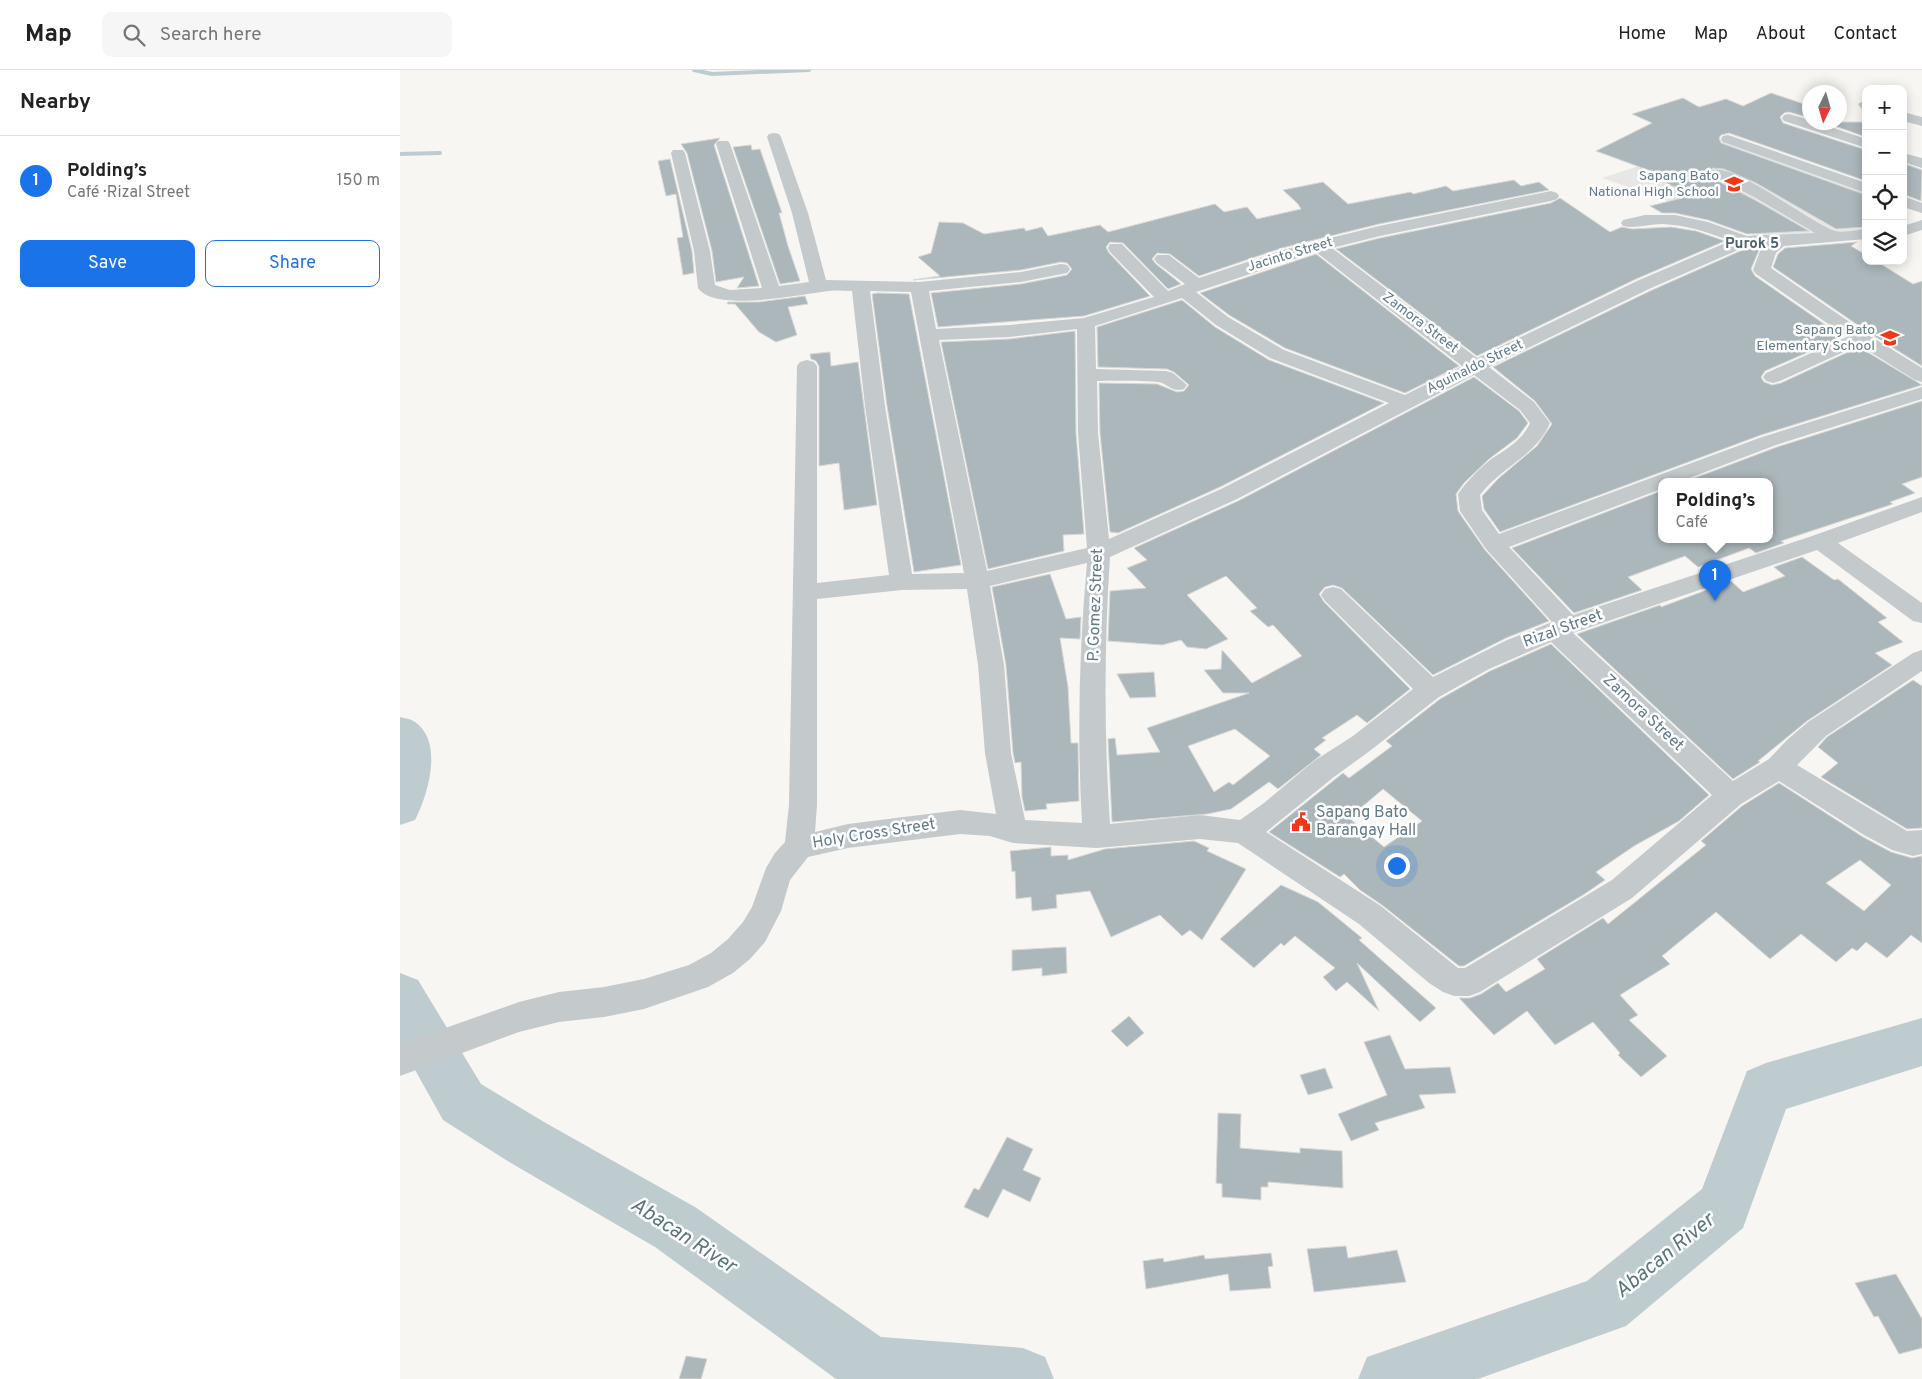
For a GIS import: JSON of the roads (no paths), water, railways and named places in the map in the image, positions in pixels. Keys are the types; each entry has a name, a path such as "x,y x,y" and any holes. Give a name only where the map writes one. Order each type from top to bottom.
{"street":[{"path":"1907,117 1922,122"},
{"path":"1789,118 1862,143"},
{"path":"774,137 800,213 819,286"},
{"path":"1728,140 1862,187"},
{"path":"723,144 772,292"},
{"path":"678,153 702,251 707,288 717,294 732,296 819,286 919,287 1021,277 1061,269"},
{"path":"1907,158 1922,163"},
{"path":"1718,173 1762,195 1834,237"},
{"name":"Jacinto Street","path":"928,335 1044,319 1086,323 1166,299 1191,288 1318,246 1379,231 1551,196"},
{"path":"1907,202 1922,208"},
{"path":"1629,223 1649,218 1676,219 1697,223 1745,241"},
{"path":"1907,229 1922,225"},
{"name":"Aguinaldo Street","path":"806,592 902,582 978,581 1099,553 1229,494 1476,366 1643,285 1745,241 1779,241 1862,234"},
{"path":"1779,241 1768,252 1762,270 1860,338 1917,369"},
{"name":"Zamora Street","path":"1318,246 1527,406 1540,423 1537,433 1527,444 1488,472 1469,494 1471,511 1494,544 1529,584 1562,628 1731,796"},
{"path":"1116,248 1166,299"},
{"path":"1164,259 1222,321 1250,339 1277,354 1405,402"},
{"path":"860,285 875,406 902,582"},
{"path":"919,287 978,581 991,665 998,753 1013,831"},
{"path":"1086,323 1086,375 1166,377 1177,385"},
{"path":"1773,377 1860,338"},
{"path":"799,847 803,805 807,366"},
{"name":"P. Gomez Street","path":"1086,375 1088,433 1099,553 1094,615 1093,707 1096,836"},
{"path":"1670,478 1769,441 1922,393"},
{"path":"1494,544 1658,483"},
{"name":"Rizal Street","path":"1244,832 1274,811 1324,769 1362,743 1430,690 1498,654 1562,628 1820,541 1922,504"},
{"path":"1820,541 1922,615"},
{"path":"1333,595 1430,690"},
{"path":"1244,832 1370,915 1440,973 1454,982 1469,982 1622,889 1731,796 1779,767 1796,747 1817,729 1922,659"},
{"path":"1779,767 1874,827 1902,842 1913,844 1922,842"},
{"name":"Holy Cross Street","path":"400,1060 488,1026 559,1007 604,1002 644,994 697,977 722,963 739,949 754,932 766,911 776,877 784,862 799,847 848,836 960,822 990,824 1013,831 1096,836 1200,827 1244,832"}],"waterway":[{"path":"694,70 712,74 809,70"},
{"path":"400,154 440,153"},
{"name":"Abacan River","path":"400,733 408,743 411,766 400,807"},
{"name":"Abacan River","path":"400,996 462,1102 525,1141 675,1227 871,1367 1023,1379"},
{"name":"Abacan River","path":"1389,1379 1605,1305 1723,1208 1766,1089 1922,1042"}],"place":[{"name":"Sapang Bato National High School","path":"1734,184"},
{"name":"Sapang Bato Elementary School","path":"1890,338"},
{"name":"Polding’s","path":"1715,601"},
{"name":"Sapang Bato Barangay Hall","path":"1301,822"}],"district":[{"name":"Purok 5","path":"1752,244"}]}
